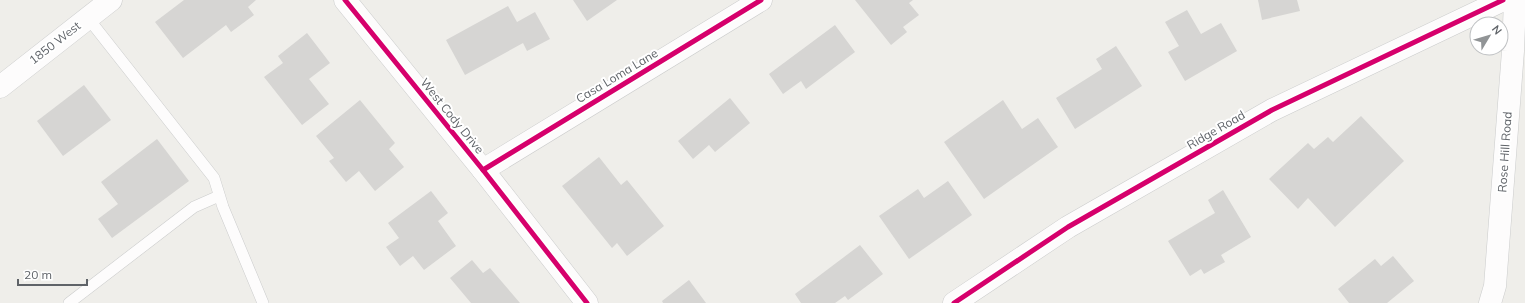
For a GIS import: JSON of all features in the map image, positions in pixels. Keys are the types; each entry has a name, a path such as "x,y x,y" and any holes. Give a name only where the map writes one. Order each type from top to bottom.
{"street":[{"name":"1850 West","path":"0,87 111,0"},
{"name":"West Cody Drive","path":"345,0 483,170 587,303"},
{"name":"Casa Loma Lane","path":"483,170 761,0"},
{"name":"Ridge Road","path":"954,303 1068,227 1272,110 1503,0"},
{"name":"Rose Hill Road","path":"1490,303 1495,286 1513,51 1515,0"}],"lane":[{"path":"88,18 214,178 223,207 263,303"},
{"path":"69,303 194,207 220,196"}],"building":[{"path":"184,0 256,0 248,7 254,15 231,32 226,25 183,58 155,22"},
{"path":"573,0 617,0 587,21"},
{"path":"855,0 913,0 909,3 919,15 903,27 907,32 891,45"},
{"path":"1258,0 1297,0 1300,11 1262,20"},
{"path":"508,6 517,22 535,12 550,39 527,51 523,43 465,75 446,40"},
{"path":"1187,10 1201,34 1221,23 1237,51 1185,81 1168,52 1179,46 1165,22"},
{"path":"835,25 855,52 806,89 801,81 783,94 769,74"},
{"path":"307,33 330,63 309,79 329,104 302,125 264,77 283,63 278,56"},
{"path":"1116,46 1142,86 1075,129 1056,98 1102,69 1096,59"},
{"path":"84,85 111,120 63,156 37,121"},
{"path":"730,98 750,123 715,152 709,145 693,159 678,141"},
{"path":"360,100 395,143 389,149 404,167 375,191 359,171 346,182 329,161 334,158 316,136"},
{"path":"1003,100 1022,129 1038,118 1058,147 984,199 944,142"},
{"path":"1361,116 1404,161 1335,227 1308,198 1298,209 1269,179 1308,143 1314,149 1328,137 1333,142"},
{"path":"157,139 189,181 112,238 98,219 118,204 101,182"},
{"path":"599,157 621,185 627,180 664,226 627,256 617,243 612,248 562,186"},
{"path":"948,181 972,215 909,259 879,216 918,189 924,198"},
{"path":"1223,190 1251,237 1221,255 1225,262 1204,274 1201,269 1190,276 1168,241 1215,213 1208,200"},
{"path":"431,191 448,213 438,221 456,246 424,270 413,256 400,266 386,247 399,238 388,223"},
{"path":"860,245 883,274 848,300 845,296 835,303 801,303 795,294"},
{"path":"1393,256 1414,281 1387,303 1349,303 1338,289 1375,259 1381,266"},
{"path":"472,260 483,273 490,268 520,303 471,303 450,278"},
{"path":"689,280 706,303 663,303 662,301"}],"cycle path":[{"path":"345,0 483,170 587,303"},
{"path":"483,170 761,0"},
{"path":"954,303 1068,227 1272,110 1503,0"}]}
